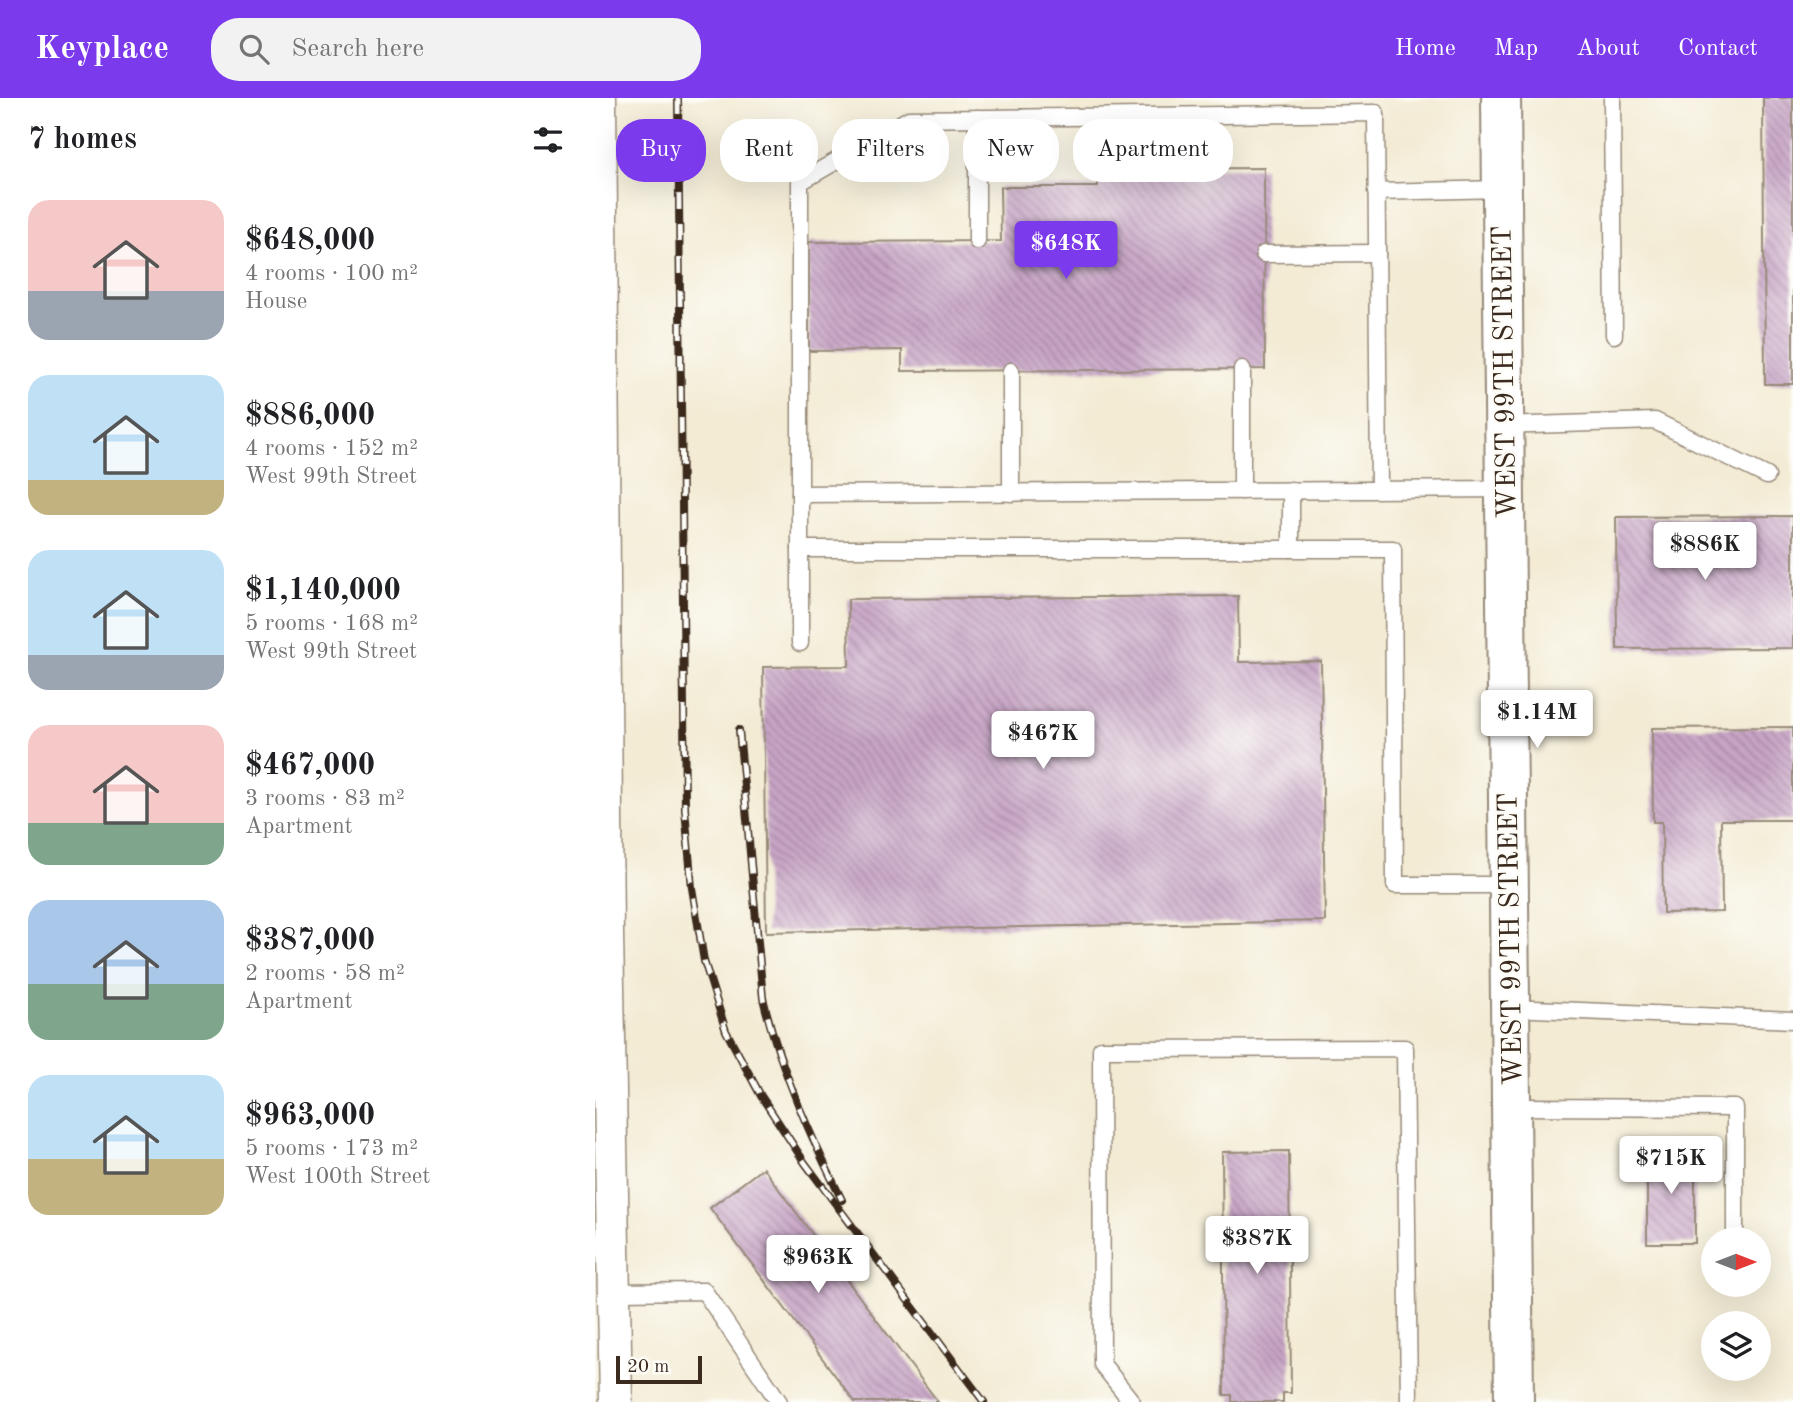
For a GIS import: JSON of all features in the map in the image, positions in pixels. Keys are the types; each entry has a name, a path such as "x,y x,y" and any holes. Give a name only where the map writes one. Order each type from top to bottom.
{"street":[{"path":"600,98 601,934 616,1402"},
{"name":"WEST 99TH STREET","path":"1501,98 1514,1402"}],"lane":[{"path":"1612,98 1615,335"},
{"path":"800,643 800,183 909,119 1376,113 1379,490"},
{"path":"977,118 977,241"},
{"path":"1376,192 1502,190"},
{"path":"1264,254 1377,253"},
{"path":"1242,369 1242,491"},
{"path":"1011,371 1011,493"},
{"path":"1504,426 1655,421 1767,476"},
{"path":"800,495 1504,489"},
{"path":"1291,490 1291,549"},
{"path":"800,549 1393,549 1395,885 1509,885"},
{"path":"1510,1008 1793,1020"},
{"path":"1132,1402 1102,1364 1101,1049 1405,1048 1409,1402"},
{"path":"1511,1107 1735,1108 1735,1227"},
{"path":"614,1292 703,1291 779,1402"}],"building":[{"path":"1763,98 1793,98 1793,384 1765,384"},
{"path":"1233,168 1264,168 1265,369 902,371 902,350 809,351 809,242 1001,241 1000,187 1098,187 1098,182 1233,182"},
{"path":"1793,516 1793,648 1617,649 1616,517"},
{"path":"1238,596 1239,662 1321,661 1325,921 766,932 763,667 849,666 848,599"},
{"path":"1793,727 1793,820 1721,820 1722,912 1663,913 1662,822 1653,822 1652,728"},
{"path":"1647,1148 1695,1148 1695,1243 1647,1243"},
{"path":"1289,1151 1291,1393 1283,1393 1283,1402 1232,1402 1232,1395 1224,1395 1222,1152"},
{"path":"763,1168 938,1402 855,1402 710,1208"}],"railway":[{"path":"678,98 685,809 692,888 704,961 726,1031 761,1096 805,1163 984,1402"},
{"path":"739,730 763,998 797,1101 842,1200"}]}
